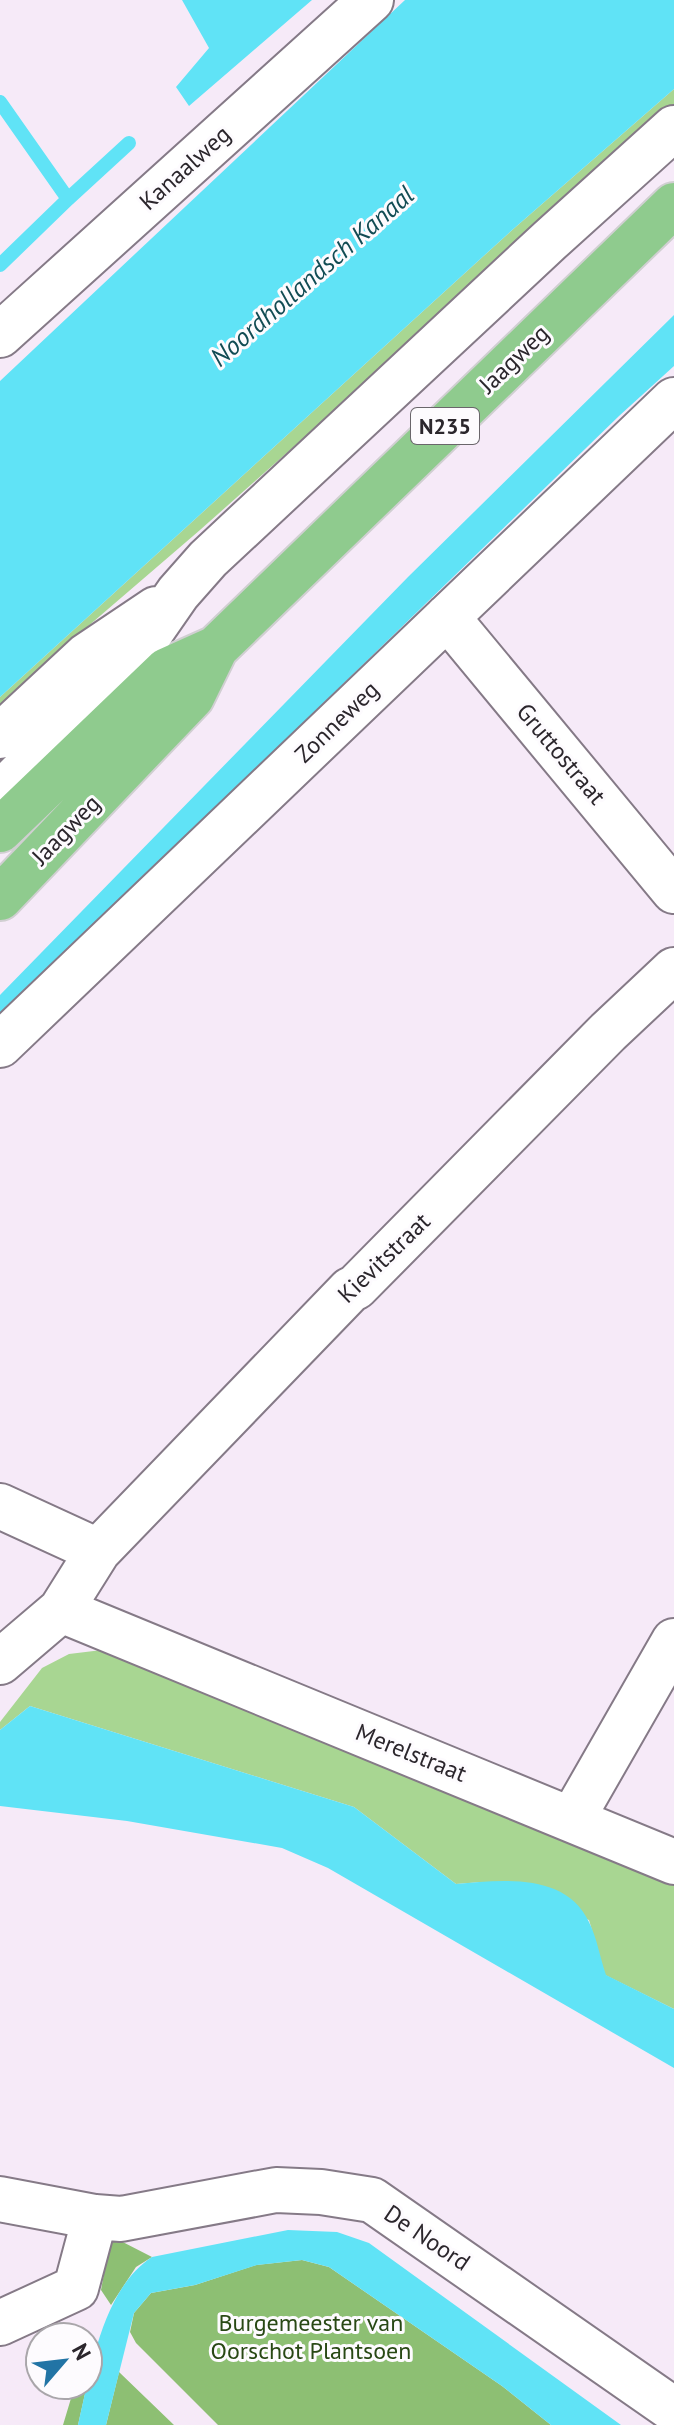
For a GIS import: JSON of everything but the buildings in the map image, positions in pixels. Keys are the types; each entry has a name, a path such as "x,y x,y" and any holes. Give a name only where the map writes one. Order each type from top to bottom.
{"main road":[{"name":"Jaagweg","path":"0,898 192,697 216,648 674,205"},
{"name":"Jaagweg","path":"0,830 167,670 216,648"}],"street":[{"name":"Kanaalweg","path":"0,335 371,0"},
{"path":"0,794 126,668 178,593 208,559 674,128"},
{"name":"Zonneweg","path":"0,1045 674,400"},
{"path":"0,736 86,656 178,593"},
{"name":"Gruttostraat","path":"447,617 674,891"},
{"name":"Kievitstraat","path":"98,1551 350,1290 674,970"},
{"path":"0,1506 98,1551 61,1610 0,1662"},
{"name":"Merelstraat","path":"61,1610 674,1862"},
{"path":"572,1819 674,1641"},
{"name":"De Noord","path":"0,2199 121,2219 276,2190 321,2192 372,2200 674,2410"},
{"path":"0,2323 76,2288 95,2217"}],"green space":[{"path":"674,89 674,109 79,634 0,712 0,697 511,231"},
{"path":"102,1650 674,1883 674,2009 605,1975 589,1920 482,1882 456,1884 354,1807 30,1706 0,1730 0,1722 42,1668 69,1654"},
{"path":"111,2236 152,2257 136,2267 111,2305 101,2290"},
{"name":"Burgemeester van Oorschot Plantsoen","path":"302,2260 329,2267 502,2386 551,2425 218,2425 136,2343 130,2332 134,2313 151,2293 195,2285 256,2265"},
{"path":"119,2372 174,2425 106,2425"},
{"path":"70,2401 83,2401 78,2425 63,2425"}],"water":[{"path":"182,0 312,0 189,106 176,87 209,48"},
{"name":"Noordhollandsch Kanaal","path":"405,0 674,0 674,89 511,231 0,697 0,381"},
{"path":"674,315 674,366 0,1017 0,995 408,577"},
{"path":"30,1706 354,1807 456,1884 512,1881 549,1887 565,1894 579,1906 589,1922 606,1975 674,2009 674,2068 328,1868 282,1848 127,1821 0,1806 0,1730"},
{"path":"288,2230 337,2232 369,2243 621,2425 551,2425 502,2386 329,2267 302,2260 257,2265 195,2285 151,2293 134,2313 106,2425 78,2425 84,2401 104,2401 104,2325 110,2310 135,2271 152,2257"}],"waterway":[{"path":"0,102 68,199 129,143"},
{"path":"0,265 68,199"}]}
